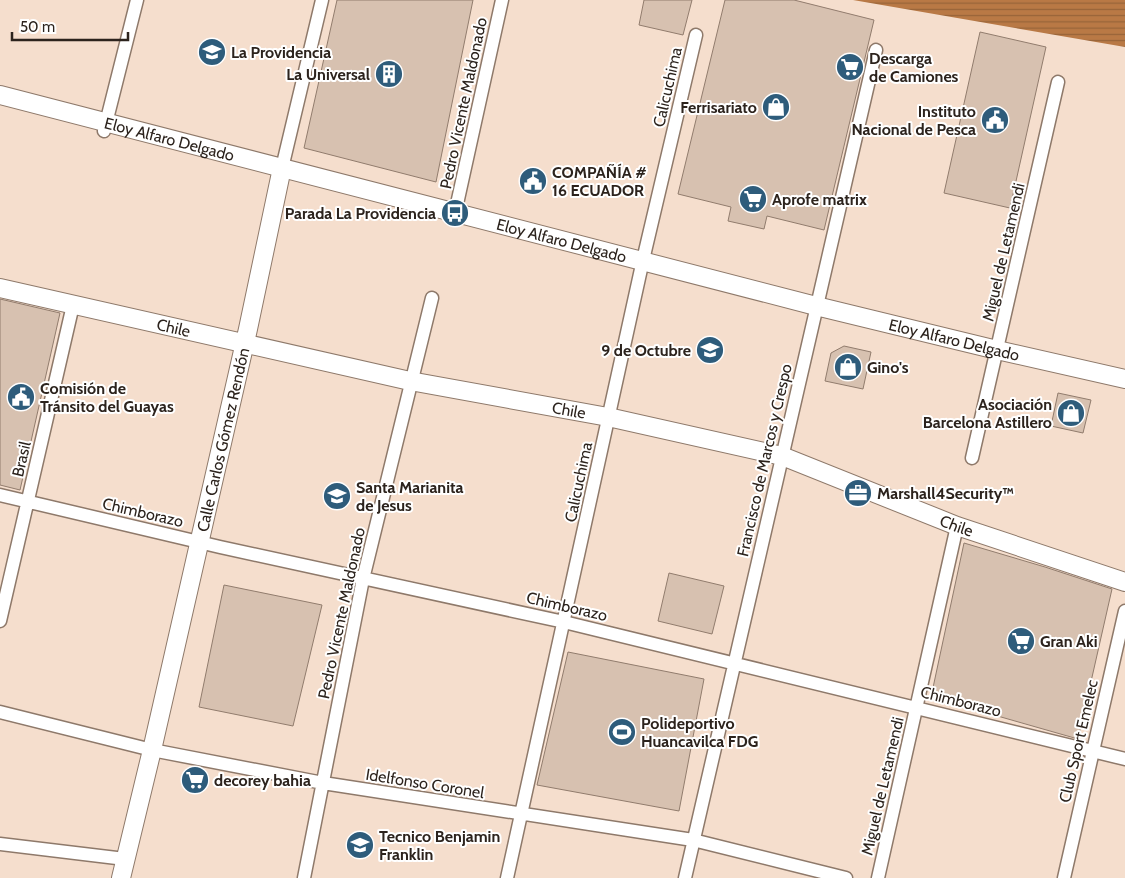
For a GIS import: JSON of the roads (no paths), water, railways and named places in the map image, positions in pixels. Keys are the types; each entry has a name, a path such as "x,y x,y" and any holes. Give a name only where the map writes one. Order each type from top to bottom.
{"main road":[{"name":"Eloy Alfaro Delgado","path":"0,95 105,127 282,168 816,306 1125,380"},
{"name":"Calle Carlos Gómez Rendón","path":"121,878 248,328 282,168"},
{"name":"Chile","path":"0,288 410,380 608,417 782,456 957,526 1125,582"}],"street":[{"path":"105,127 137,0"},
{"name":"Calle Carlos Gómez Rendón","path":"282,168 322,0"},
{"name":"Pedro Vicente Maldonado","path":"456,213 502,0"},
{"name":"Calicuchima","path":"508,878 643,260 696,35"},
{"name":"Francisco de Marcos y Crespo","path":"685,878 876,50"},
{"name":"Miguel de Letamendi","path":"972,458 1058,82"},
{"name":"Pedro Vicente Maldonado","path":"304,878 363,579 410,380 432,298"},
{"name":"Brasil","path":"0,621 73,305"},
{"name":"Chimborazo","path":"0,495 198,542 564,622 1125,759"},
{"name":"Miguel de Letamendi","path":"878,878 957,526"},
{"name":"Club Sport Emelec","path":"1064,878 1125,611"},
{"name":"Idelfonso Coronel","path":"0,712 152,750 323,783 693,840 846,878"},
{"path":"0,844 126,859"}],"place":[{"name":"La Providencia","path":"212,52"},
{"name":"Descarga de Camiones","path":"850,67"},
{"name":"La Universal","path":"389,74"},
{"name":"Ferrisariato","path":"776,107"},
{"name":"Instituto Nacional de Pesca","path":"995,120"},
{"name":"COMPAÑÍA # 16 ECUADOR","path":"533,181"},
{"name":"Aprofe matrix","path":"753,199"},
{"name":"Parada La Providencia","path":"455,213"},
{"name":"9 de Octubre","path":"710,350"},
{"name":"Gino's","path":"848,367"},
{"name":"Comisión de Tránsito del Guayas","path":"21,397"},
{"name":"Asociación Barcelona Astillero","path":"1071,413"},
{"name":"Marshall4Security™","path":"858,493"},
{"name":"Santa Marianita de Jesus","path":"337,496"},
{"name":"Gran Aki","path":"1021,641"},
{"name":"Polideportivo Huancavilca FDG","path":"622,732"},
{"name":"decorey bahia","path":"195,780"},
{"name":"Tecnico Benjamin Franklin","path":"360,845"}]}
